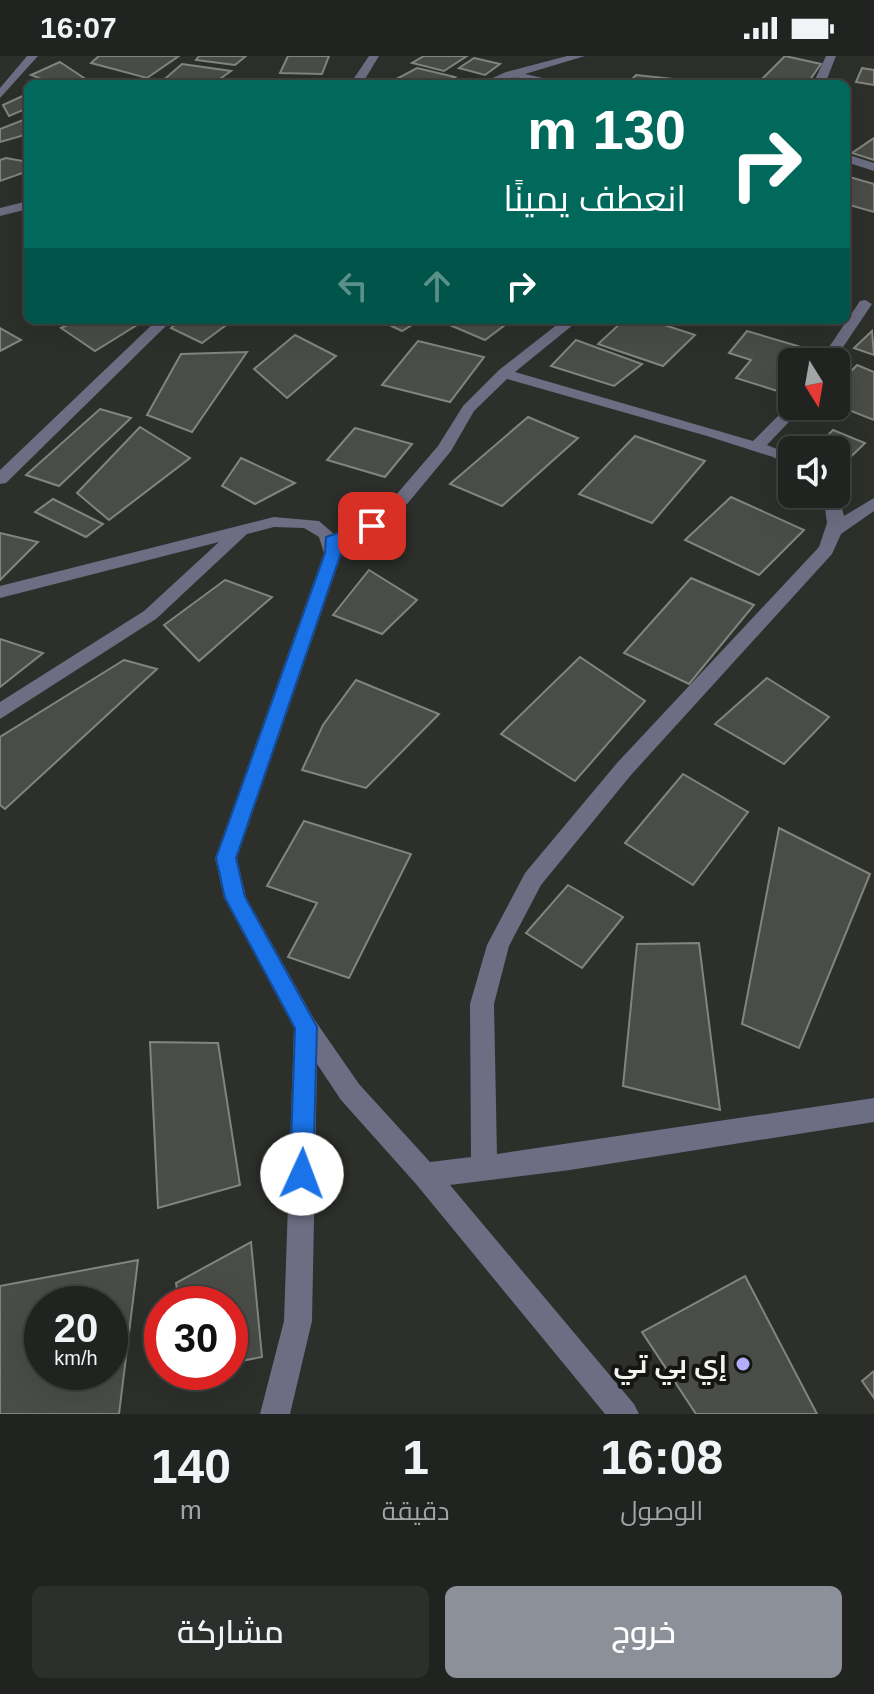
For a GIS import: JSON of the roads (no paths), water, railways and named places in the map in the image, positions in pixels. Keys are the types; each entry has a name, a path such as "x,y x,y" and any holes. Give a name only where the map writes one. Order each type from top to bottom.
{"street":[{"path":"0,95 33,56"},
{"path":"359,80 374,56"},
{"path":"495,80 580,56"},
{"path":"821,80 831,56"},
{"path":"510,74 542,80"},
{"path":"850,159 874,167"},
{"path":"0,212 24,206"},
{"path":"834,348 865,304"},
{"path":"0,479 161,324"},
{"path":"331,541 372,526 402,499 445,448 468,409 504,373 567,324"},
{"path":"504,373 778,456"},
{"path":"756,447 782,420"},
{"path":"836,530 874,503"},
{"path":"484,1168 482,1004 498,945 533,879 624,769 826,550 836,530 837,508"},
{"path":"0,592 274,522 319,525 331,541 333,553 226,858 235,898 306,1027 350,1092 425,1175 624,1414"},
{"path":"0,712 150,615 243,530"},
{"path":"275,1414 298,1321 306,1027"},
{"path":"425,1175 570,1158 874,1110"}],"place":[{"name":"إي بي تي","path":"743,1364"}]}
